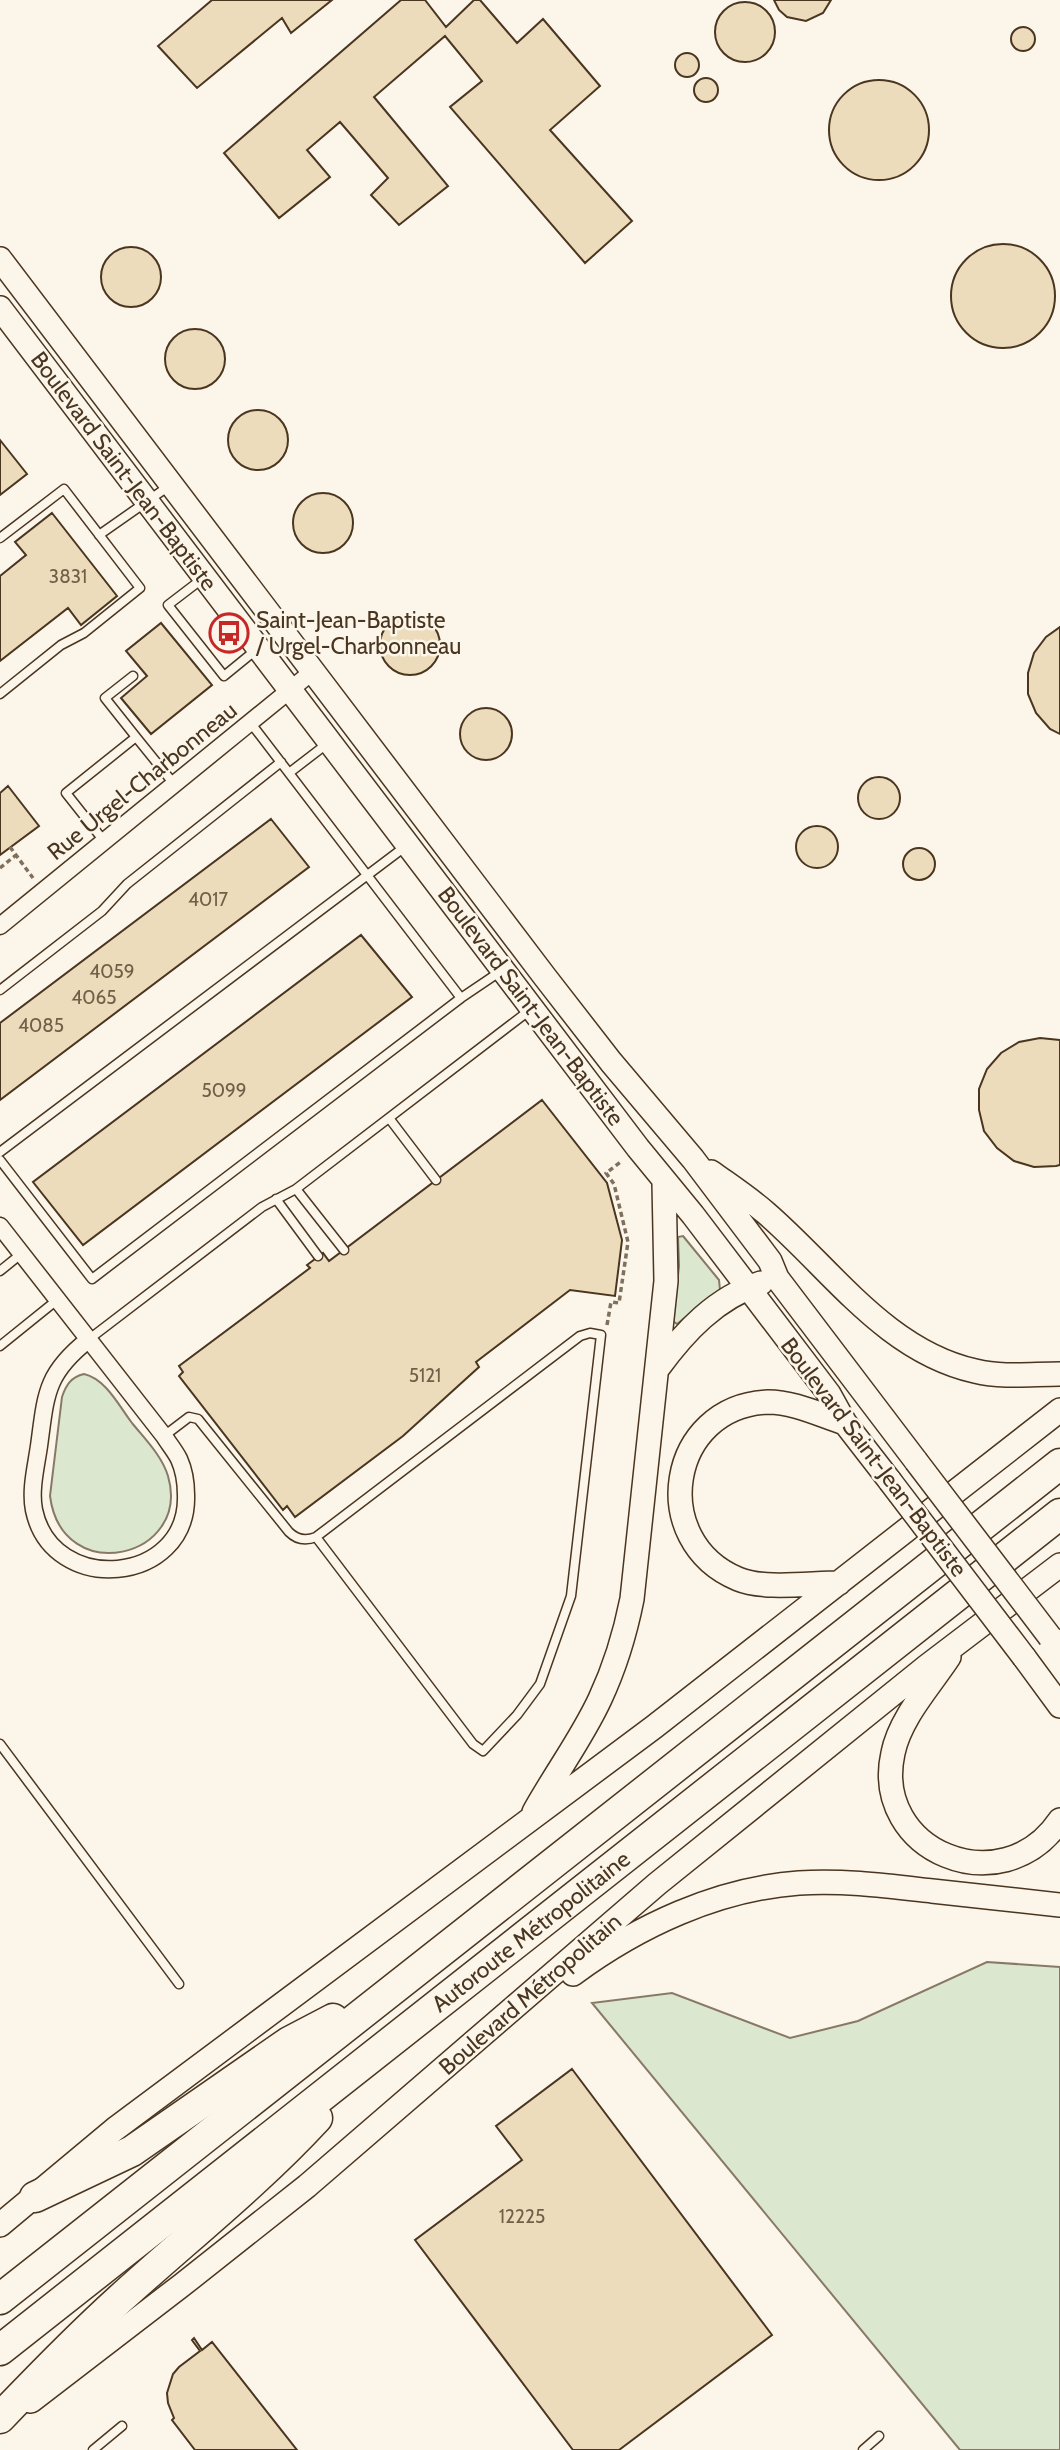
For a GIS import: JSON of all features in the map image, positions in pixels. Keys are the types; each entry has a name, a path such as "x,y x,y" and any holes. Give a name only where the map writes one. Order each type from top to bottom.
{"highway":[{"name":"Autoroute Métropolitaine","path":"0,2298 1060,1464"},
{"name":"Autoroute Métropolitaine","path":"0,2350 1060,1514"},
{"path":"35,2197 132,2151 289,2042 393,1989"},
{"path":"0,2418 58,2357 109,2309 287,2150 382,2048"}],"main road":[{"name":"Boulevard Saint-Jean-Baptiste","path":"0,259 580,1024 694,1159 770,1262 777,1278 1055,1643"},
{"name":"Boulevard Saint-Jean-Baptiste","path":"0,307 664,1183 693,1215 748,1287 829,1394 845,1423 1060,1706"},
{"path":"694,1159 765,1212 888,1329 927,1355 978,1372 1018,1376 1060,1374"},
{"path":"529,1821 600,1700 623,1640 632,1599 667,1266 664,1183"},
{"path":"658,1368 679,1339 732,1295 777,1278"},
{"path":"839,1583 761,1585 727,1573 708,1559 691,1538 682,1515 679,1490 683,1467 693,1445 708,1426 728,1412 750,1404 783,1403 845,1423"},
{"path":"0,2225 85,2152 674,1712 1060,1410"},
{"name":"Boulevard Métropolitain","path":"0,2424 307,2186 657,1884 961,1640 1060,1565"},
{"path":"961,1640 897,1739 891,1778 902,1815 909,1827 928,1845 948,1857 972,1864 997,1862 1022,1854 1043,1840 1060,1819"},
{"path":"463,2054 580,1969 629,1938 678,1913 745,1891 785,1884 829,1882 1060,1905"}],"street":[{"name":"Rue Urgel-Charbonneau","path":"0,926 313,672"},
{"path":"0,1226 164,1436 180,1460 187,1497 183,1520 170,1542 150,1560 124,1569 82,1565 60,1553 45,1536 34,1511 34,1484 49,1385 58,1368 88,1339"}],"lane":[{"path":"99,534 171,485"},
{"path":"0,538 64,489 141,588 83,634 61,645 0,694"},
{"path":"205,577 168,605 176,616 224,676 259,648"},
{"path":"133,676 105,698 174,784"},
{"path":"250,722 461,998"},
{"path":"104,841 66,793 136,737"},
{"path":"289,773 330,742"},
{"path":"0,990 102,911 127,884 281,762"},
{"path":"0,1152 408,844"},
{"path":"0,1160 92,1279 461,998 504,969"},
{"path":"88,1339 262,1207 296,1189 533,1008"},
{"path":"389,1118 436,1180"},
{"path":"296,1189 344,1250"},
{"path":"276,1199 318,1256"},
{"path":"0,1271 21,1254"},
{"path":"0,1346 57,1300"},
{"path":"164,1436 188,1417 198,1419 291,1535 302,1539 316,1537 580,1336 590,1333 601,1335 571,1596 540,1684 517,1715 483,1751 473,1744 316,1537"},
{"path":"0,1744 178,1984"},
{"path":"93,2450 122,2426"},
{"path":"863,2450 879,2436"}],"path":[{"path":"10,847 33,878"},
{"path":"0,868 16,855"},
{"path":"608,1324 611,1302 619,1303 628,1242 614,1184 606,1173 626,1157"}],"green space":[{"path":"683,1236 719,1280 720,1290 677,1324 673,1321 679,1266 678,1237"},
{"path":"84,1374 99,1381 111,1394 157,1455 168,1476 170,1504 161,1527 144,1543 122,1552 99,1552 77,1544 60,1525 50,1496 62,1397 70,1382"},
{"path":"987,1962 1060,1967 1060,2450 960,2450 592,2003 672,1993 790,2038 858,2021"}],"building":[{"path":"212,0 332,0 291,33 282,18 197,88 158,46"},
{"path":"401,0 425,0 446,27 474,0 480,0 517,43 543,19 600,86 550,130 632,221 585,263 450,107 482,81 445,36 374,97 448,186 399,225 371,195 388,178 340,122 307,150 330,177 279,218 224,153"},
{"path":"774,0 831,0 823,13 806,21 787,17 779,10"},
{"path":"745,2 762,7 770,15 775,32 770,49 762,57 745,62 728,57 720,49 715,32 720,15 728,7"},
{"path":"1023,27 1031,31 1035,39 1031,47 1023,51 1015,47 1011,39 1015,31"},
{"path":"687,53 695,57 699,65 695,73 687,77 679,73 675,65 679,57"},
{"path":"706,78 714,82 718,90 714,98 706,102 698,98 694,90 698,82"},
{"path":"879,80 898,84 914,95 925,111 929,130 925,149 914,165 898,176 879,180 860,176 844,165 833,149 829,130 833,111 844,95 860,84"},
{"path":"1003,244 1023,248 1040,259 1051,276 1055,296 1051,316 1040,333 1023,344 1003,348 983,344 966,333 955,316 951,296 955,276 966,259 983,248"},
{"path":"131,247 148,252 156,260 161,277 156,294 148,302 131,307 114,302 106,294 101,277 106,260 114,252"},
{"path":"195,329 212,334 220,342 225,359 220,376 212,384 195,389 178,384 170,376 165,359 170,342 178,334"},
{"path":"258,410 275,415 283,423 288,440 283,457 275,465 258,470 241,465 233,457 228,440 233,423 241,415"},
{"path":"0,440 27,474 0,495"},
{"path":"323,493 340,498 348,506 353,523 348,540 340,548 323,553 306,548 298,540 293,523 298,506 306,498"},
{"path":"52,513 117,596 81,625 68,608 0,661 0,576 26,555 15,542"},
{"path":"410,615 427,620 435,628 440,645 435,662 427,670 410,675 393,670 385,662 380,645 385,628 393,620"},
{"path":"161,623 212,685 151,734 121,698 147,676 126,651"},
{"path":"1060,627 1060,734 1050,729 1036,713 1028,694 1028,673 1034,653 1046,637"},
{"path":"486,708 496,710 504,716 510,724 510,744 504,752 496,758 486,760 476,758 468,752 462,744 460,734 462,724 468,716 476,710"},
{"path":"879,777 894,783 900,798 894,813 879,819 864,813 858,798 864,783"},
{"path":"8,786 39,826 0,855 0,793"},
{"path":"271,819 309,867 0,1100 0,1023"},
{"path":"817,826 832,832 838,847 832,862 817,868 802,862 796,847 802,832"},
{"path":"919,848 931,852 935,864 931,876 919,880 907,876 903,864 907,852"},
{"path":"361,935 412,997 83,1245 33,1182"},
{"path":"1040,1038 1060,1040 1060,1165 1034,1167 1014,1161 997,1148 984,1131 979,1110 979,1089 987,1069 1001,1053 1019,1042"},
{"path":"542,1100 607,1183 622,1240 615,1296 570,1290 476,1362 479,1367 403,1436 295,1517 287,1506 283,1510 179,1376 183,1372 179,1366 310,1268 307,1265 323,1253 329,1261"},
{"path":"572,2069 772,2335 619,2450 573,2450 415,2240 522,2160 496,2126"},
{"path":"194,2338 202,2350 212,2342 297,2450 195,2450 172,2420 174,2418 167,2393 173,2374 200,2351 192,2340"}],"place":[{"name":"Saint-Jean-Baptiste / Urgel-Charbonneau","path":"229,633"}]}
